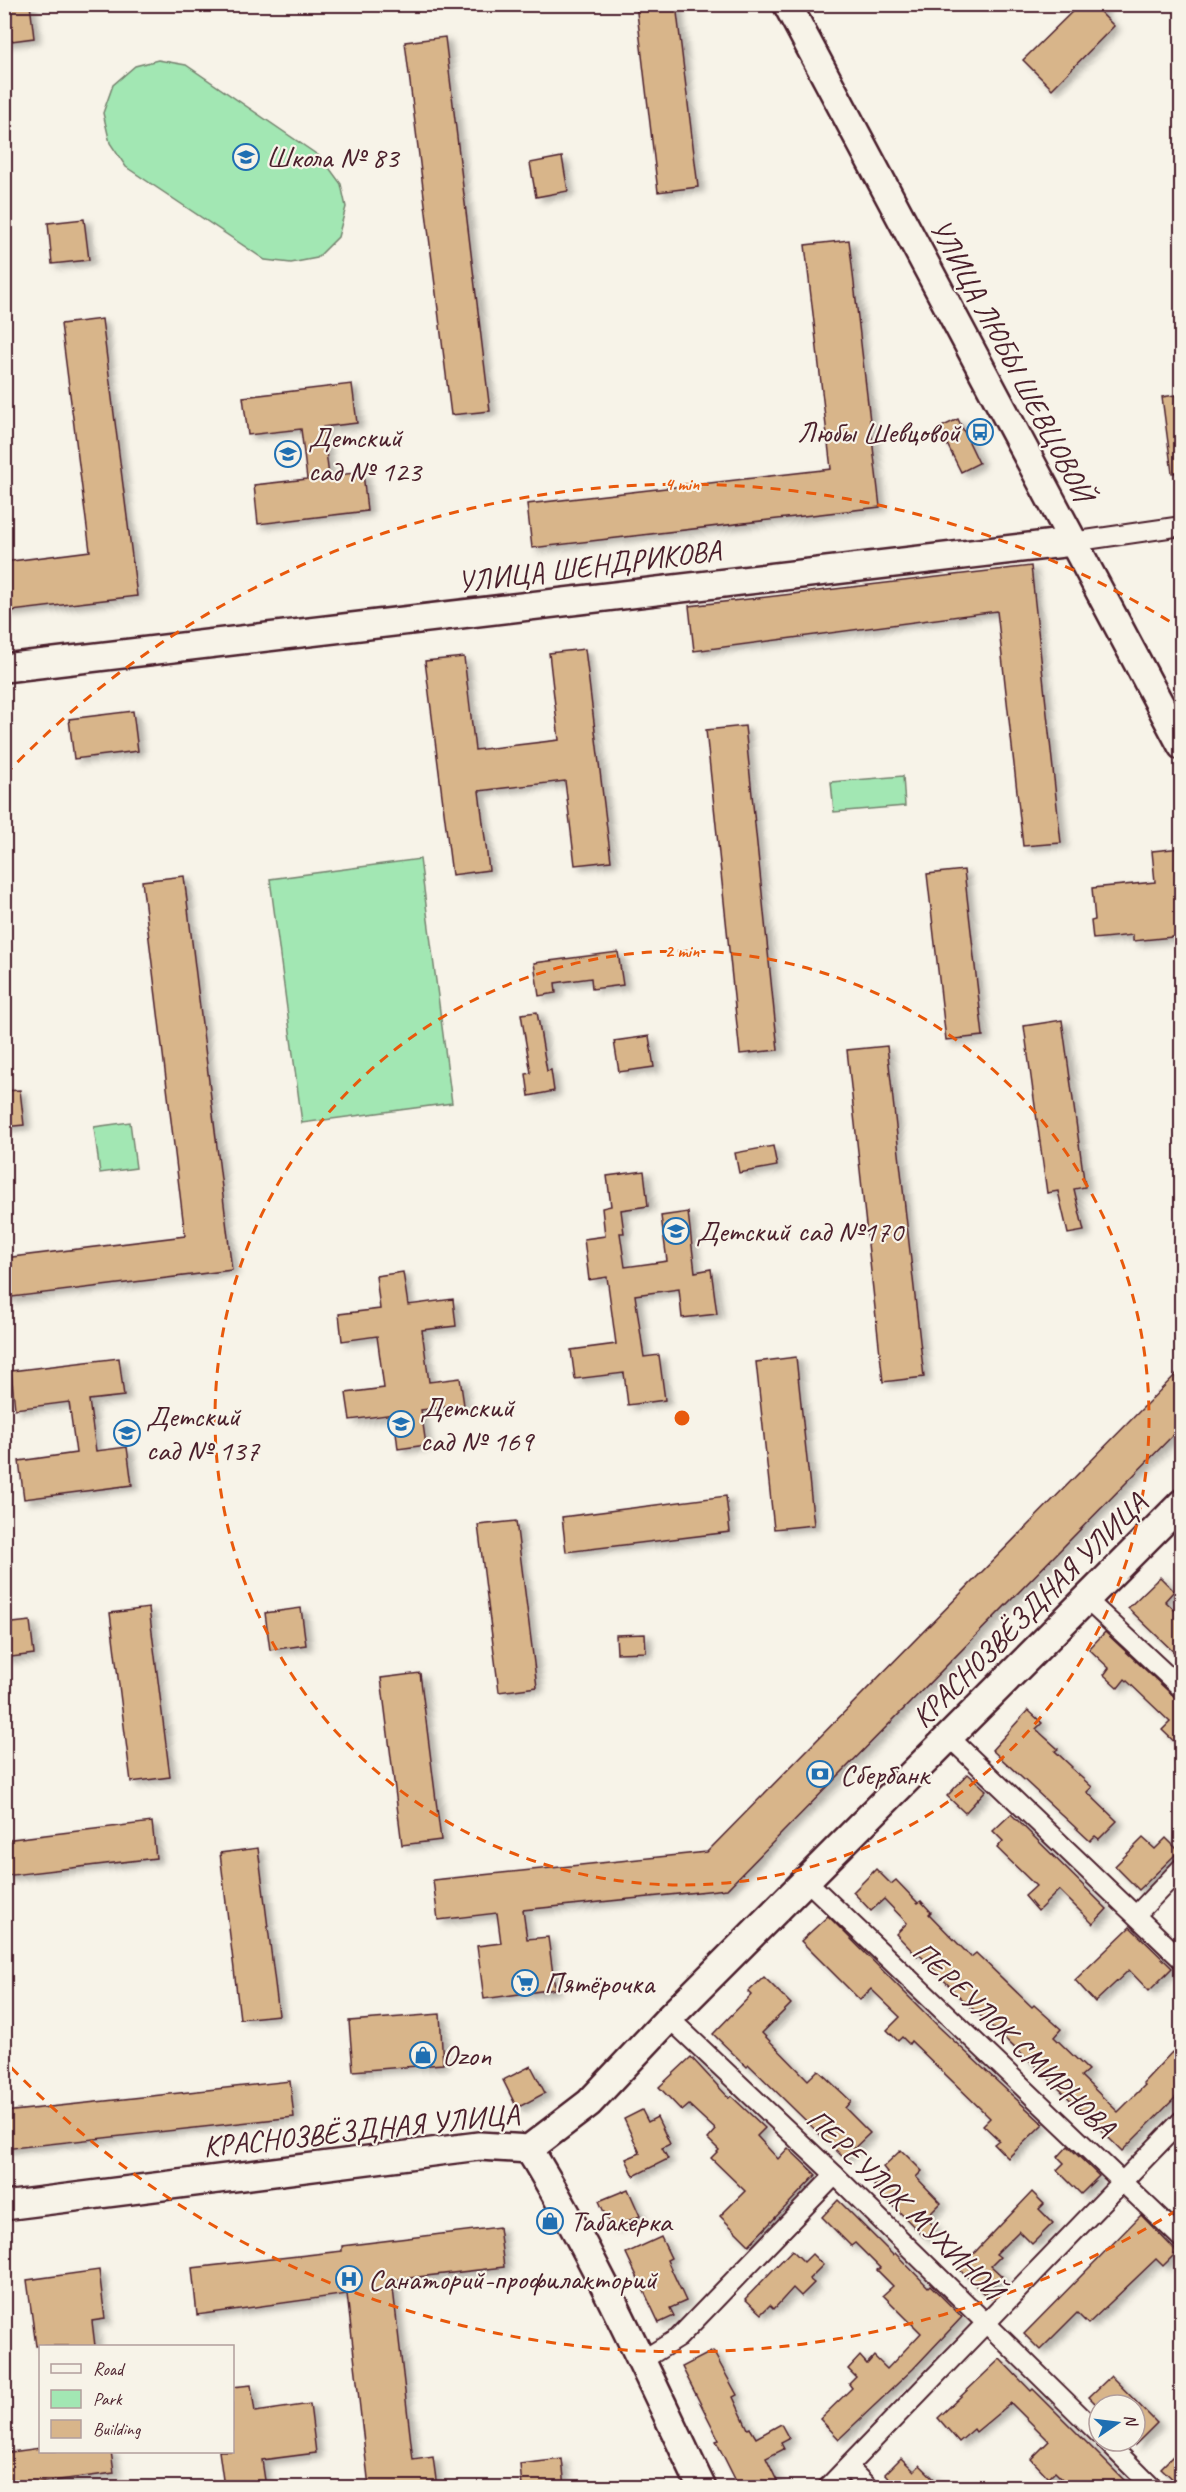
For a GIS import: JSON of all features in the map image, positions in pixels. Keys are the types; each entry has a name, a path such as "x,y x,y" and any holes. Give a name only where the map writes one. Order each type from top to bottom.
{"street":[{"name":"УЛИЦА ЛЮБЫ ШЕВЦОВОЙ","path":"787,4 1182,746"},
{"name":"УЛИЦА ШЕНДРИКОВА","path":"4,668 1072,542 1182,526"},
{"name":"КРАСНОЗВЁЗДНАЯ УЛИЦА","path":"4,2206 479,2146 529,2150 588,2103 669,2018 1182,1503"},
{"path":"1087,1600 1182,1689"},
{"path":"949,1737 1182,1960"},
{"path":"1136,1915 1182,1867"},
{"name":"ПЕРЕУЛОК СМИРНОВА","path":"807,1881 1182,2239"},
{"name":"ПЕРЕУЛОК МУХИНОЙ","path":"669,2018 835,2175 1087,2422"},
{"path":"827,2487 1182,2120"},
{"path":"529,2150 559,2199 702,2487"},
{"path":"641,2361 678,2338 835,2175"},
{"path":"1118,2453 1153,2487"},
{"path":"848,2467 869,2487"}],"green space":[{"path":"158,60 186,65 322,158 341,184 346,207 338,237 317,258 291,263 265,260 126,167 110,143 103,113 113,85 135,66"},
{"path":"903,776 905,806 834,812 831,782"},
{"path":"420,859 452,1103 302,1123 270,879"},
{"path":"130,1122 136,1168 100,1173 94,1127"}],"building":[{"path":"4,4 30,4 34,38 4,42"},
{"path":"636,4 676,4 698,187 658,192"},
{"path":"1080,4 1106,4 1100,12 1114,26 1052,89 1023,60"},
{"path":"445,37 490,411 451,415 405,42"},
{"path":"562,157 568,191 536,197 530,163"},
{"path":"84,219 89,260 52,264 48,223"},
{"path":"849,240 880,507 532,548 527,504 831,469 805,245"},
{"path":"102,319 137,596 4,612 4,562 90,551 61,324"},
{"path":"352,384 357,423 323,427 329,476 363,472 367,511 258,524 254,485 307,479 301,429 248,435 243,397"},
{"path":"1182,394 1182,472 1172,473 1162,397"},
{"path":"958,419 979,463 961,472 939,428"},
{"path":"1031,566 1061,843 1023,846 997,611 694,651 689,606"},
{"path":"585,649 611,861 575,865 565,781 479,791 489,870 452,875 425,661 464,657 475,750 559,740 549,653"},
{"path":"133,711 138,751 74,759 69,719"},
{"path":"745,726 778,1050 740,1054 706,730"},
{"path":"1182,848 1182,936 1133,941 1133,935 1093,939 1091,921 1095,920 1092,888 1155,882 1152,851"},
{"path":"964,870 983,1036 946,1040 927,874"},
{"path":"184,876 232,1270 4,1298 4,1258 185,1236 142,881"},
{"path":"618,952 623,985 592,989 591,978 555,983 556,993 539,996 534,963"},
{"path":"537,1012 547,1071 551,1070 554,1091 529,1096 526,1074 531,1073 521,1014"},
{"path":"1062,1020 1085,1187 1074,1189 1084,1231 1068,1234 1058,1191 1047,1193 1024,1026"},
{"path":"649,1036 654,1067 619,1072 614,1041"},
{"path":"887,1046 924,1377 883,1382 847,1050"},
{"path":"20,1090 24,1125 4,1127 4,1091"},
{"path":"773,1146 777,1166 739,1173 735,1153"},
{"name":"Детский сад №170","path":"644,1171 648,1206 621,1210 624,1233 620,1233 625,1267 667,1261 661,1216 688,1212 695,1272 711,1269 717,1314 682,1318 679,1289 635,1295 644,1357 659,1355 665,1400 628,1405 624,1373 575,1379 571,1350 616,1344 607,1277 589,1280 584,1239 605,1236 602,1208 611,1206 607,1176"},
{"path":"403,1272 408,1305 453,1299 456,1326 422,1330 429,1382 460,1378 464,1405 421,1410 426,1445 398,1449 394,1414 350,1420 346,1393 384,1388 377,1336 342,1341 339,1314 380,1309 376,1276"},
{"path":"796,1357 814,1525 774,1529 756,1362"},
{"path":"119,1358 124,1396 89,1400 96,1451 127,1447 132,1485 24,1499 19,1461 76,1453 69,1402 15,1409 11,1371"},
{"path":"1182,1368 1182,1426 727,1889 523,1910 527,1939 548,1937 555,1989 484,1999 477,1946 501,1943 497,1913 438,1920 433,1880 707,1852"},
{"path":"726,1496 730,1532 566,1552 562,1517"},
{"path":"516,1521 537,1687 499,1692 478,1525"},
{"path":"1160,1577 1174,1591 1165,1601 1182,1617 1182,1660 1128,1608"},
{"path":"149,1608 170,1777 131,1782 110,1613"},
{"path":"301,1608 306,1645 270,1650 265,1613"},
{"path":"30,1621 34,1654 4,1658 4,1624"},
{"path":"1105,1632 1182,1704 1182,1749 1162,1730 1170,1722 1125,1679 1118,1688 1104,1675 1109,1668 1089,1649"},
{"path":"645,1634 646,1652 617,1653 616,1635"},
{"path":"420,1673 441,1840 402,1845 381,1678"},
{"path":"1028,1710 1042,1723 1036,1729 1058,1749 1055,1751 1092,1787 1087,1792 1117,1821 1099,1839 1095,1836 1090,1841 992,1750"},
{"path":"968,1774 986,1790 965,1813 947,1796"},
{"path":"1011,1814 1107,1909 1093,1924 1059,1890 1038,1911 1025,1896 1036,1886 997,1848 1003,1841 993,1831"},
{"path":"152,1822 156,1858 4,1876 4,1840"},
{"path":"1143,1838 1155,1849 1166,1838 1179,1851 1139,1890 1115,1866"},
{"path":"258,1848 279,2015 240,2019 220,1853"},
{"path":"876,1869 891,1884 896,1880 918,1903 921,1901 931,1912 929,1914 971,1957 976,1953 1032,2007 1034,2005 1061,2029 1054,2037 1088,2070 1081,2076 1118,2112 1145,2085 1143,2083 1172,2052 1182,2062 1182,2091 1122,2151 1032,2062 959,1996 919,1954 917,1956 896,1934 907,1923 884,1899 871,1911 853,1892"},
{"path":"828,1916 939,2027 1043,2124 1008,2158 994,2144 999,2140 983,2125 990,2118 911,2041 909,2044 902,2037 898,2041 887,2030 900,2017 871,1989 860,2000 801,1941"},
{"path":"1130,1927 1172,1968 1149,1991 1129,1970 1095,2002 1075,1980"},
{"path":"764,1977 791,2004 762,2033 808,2080 818,2070 851,2101 845,2108 870,2133 844,2158 749,2065 747,2067 713,2034 751,1995 748,1992"},
{"path":"440,2014 443,2064 353,2071 349,2021"},
{"path":"691,2057 729,2098 731,2096 765,2128 757,2136 778,2159 788,2148 816,2175 749,2245 720,2216 745,2191 711,2158 719,2150 708,2139 716,2130 689,2105 682,2111 659,2087"},
{"path":"531,2066 545,2093 517,2108 503,2080"},
{"path":"290,2081 294,2117 4,2149 4,2112"},
{"path":"642,2110 648,2122 657,2117 670,2144 662,2148 668,2159 634,2176 626,2159 640,2153 624,2119"},
{"path":"1068,2146 1099,2176 1081,2194 1057,2170 1064,2163 1058,2157"},
{"path":"901,2150 922,2171 916,2177 941,2203 926,2218 935,2227 924,2237 874,2186 887,2172 883,2167"},
{"path":"628,2189 640,2216 611,2228 599,2201"},
{"path":"1032,2192 1044,2204 1039,2209 1053,2223 1032,2244 1019,2231 996,2254 1000,2257 991,2266 1002,2276 984,2294 959,2269"},
{"path":"838,2200 893,2255 895,2253 962,2317 913,2369 839,2439 820,2419 852,2388 849,2384 856,2377 848,2369 860,2356 867,2364 874,2356 887,2369 921,2333 883,2295 893,2286 877,2270 880,2268 855,2243 851,2246 822,2217"},
{"path":"1141,2215 1177,2252 1163,2266 1156,2259 1088,2324 1077,2313 1040,2350 1024,2334"},
{"path":"499,2227 504,2267 392,2280 413,2460 433,2457 437,2487 369,2487 347,2294 197,2315 192,2268 342,2251 342,2246"},
{"path":"661,2237 671,2258 667,2260 686,2301 670,2308 674,2316 659,2323 626,2253"},
{"path":"792,2250 804,2262 812,2254 823,2265 809,2279 814,2283 801,2296 793,2288 774,2309 770,2305 761,2314 745,2299"},
{"path":"99,2270 105,2319 92,2321 95,2345 36,2346 27,2280"},
{"path":"713,2351 737,2395 733,2397 748,2429 750,2428 756,2438 781,2424 789,2439 781,2443 784,2449 766,2458 780,2487 739,2487 716,2441 719,2440 682,2367"},
{"path":"1000,2359 1087,2443 1087,2453 1097,2453 1131,2487 1070,2487 1055,2472 1049,2478 1031,2459 1049,2441 1011,2403 976,2432 974,2429 959,2442 938,2418"},
{"path":"1111,2376 1128,2393 1093,2393"},
{"path":"251,2385 255,2412 310,2404 316,2453 262,2460 266,2487 224,2487 219,2453 234,2453 234,2387"},
{"path":"1147,2413 1157,2423 1147,2433"},
{"path":"1182,2447 1182,2487 1181,2487 1161,2468"},
{"path":"39,2448 39,2453 111,2453 114,2473 4,2487 4,2453"},
{"path":"901,2458 914,2471 920,2465 942,2487 897,2487 885,2474"},
{"path":"562,2459 565,2487 522,2487 520,2464"}],"place":[{"name":"Школа № 83","path":"246,157"},
{"name":"Любы Шевцовой","path":"980,432"},
{"name":"Детский сад № 123","path":"288,454"},
{"name":"Детский сад №170","path":"676,1231"},
{"name":"Детский сад № 169","path":"401,1424"},
{"name":"Детский сад № 137","path":"127,1433"},
{"name":"Сбербанк","path":"820,1774"},
{"name":"Пятёрочка","path":"525,1983"},
{"name":"Ozon","path":"423,2055"},
{"name":"Табакерка","path":"550,2221"},
{"name":"Cанаторий-профилакторий","path":"349,2279"}]}
